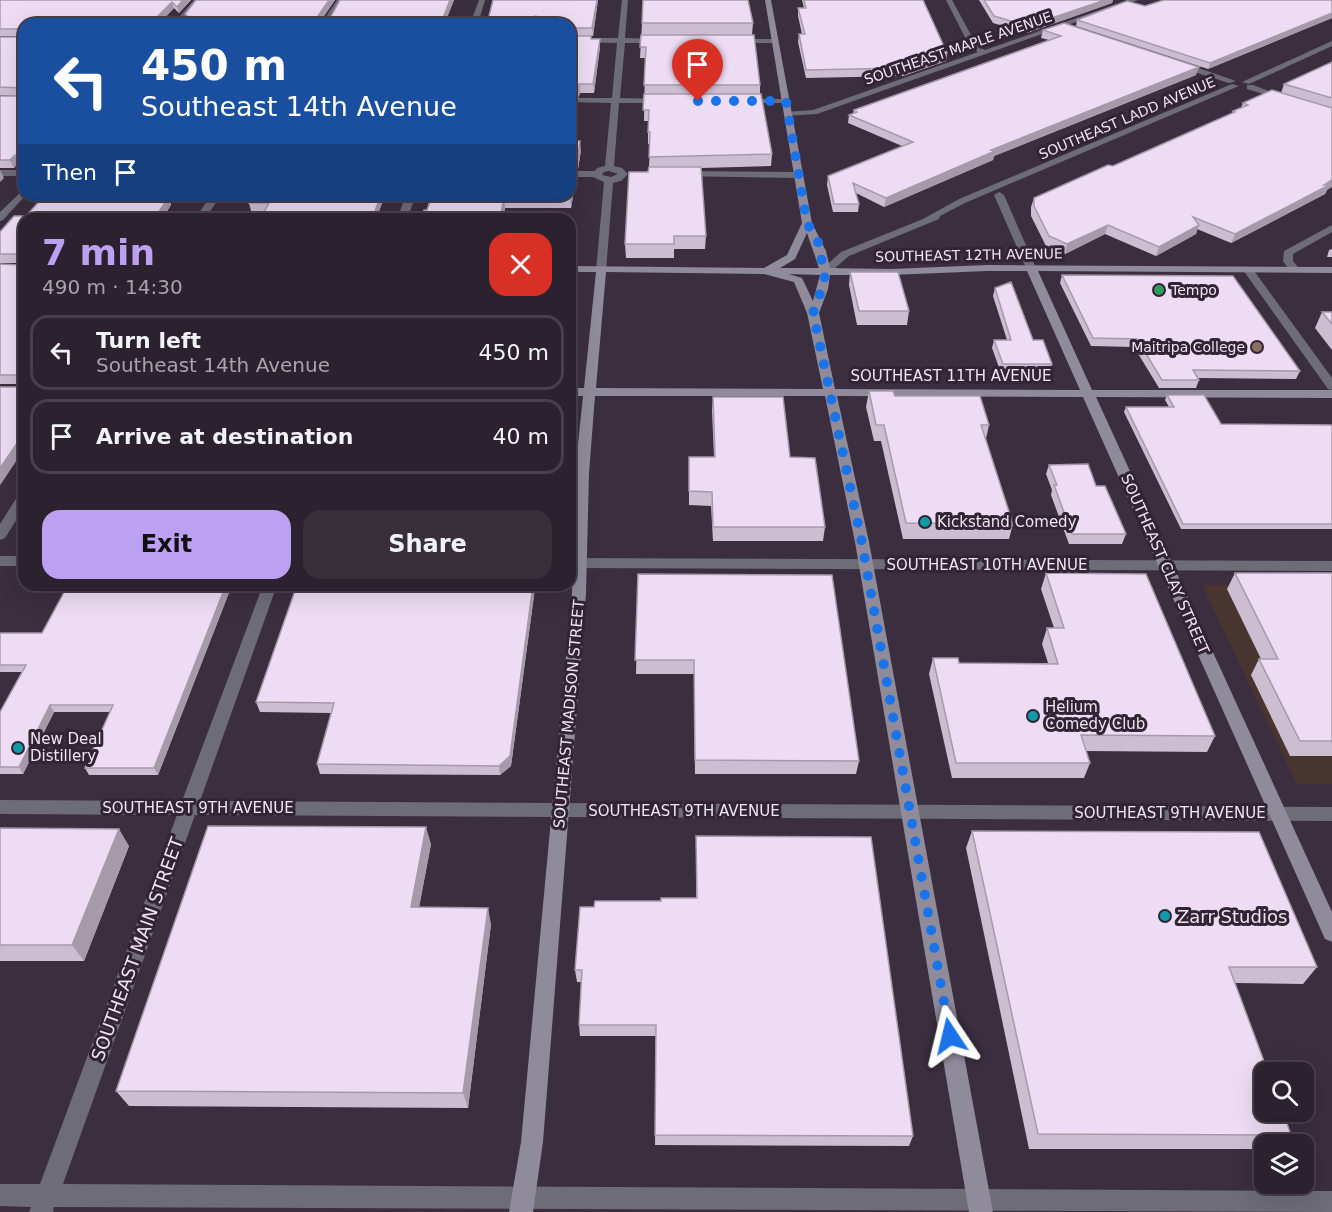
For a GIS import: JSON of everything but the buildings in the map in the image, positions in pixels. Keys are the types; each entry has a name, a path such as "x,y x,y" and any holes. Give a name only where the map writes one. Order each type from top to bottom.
{"main road":[{"path":"768,0 807,223 819,244 824,272 824,283 813,313"},
{"path":"765,271 792,257 807,223"},
{"name":"SOUTHEAST 12TH AVENUE","path":"576,269 824,272 1031,268 1332,270"},
{"name":"SOUTHEAST CLAY STREET","path":"1031,268 1332,933"},
{"name":"SOUTHEAST MADISON STREET","path":"576,550 601,271"},
{"path":"765,271 798,280 813,313 866,564 980,1206"},
{"name":"SOUTHEAST 11TH AVENUE","path":"576,392 1332,394"},
{"name":"SOUTHEAST MADISON STREET","path":"522,1205 532,1142 562,810 579,593 576,570"}],"street":[{"path":"182,18 198,0"},
{"path":"329,18 340,0"},
{"path":"476,18 483,0"},
{"path":"609,168 625,0"},
{"path":"949,0 974,47 986,53"},
{"name":"SOUTHEAST MAPLE AVENUE","path":"788,114 814,112 1135,0"},
{"path":"1063,26 1080,32"},
{"path":"576,40 667,41"},
{"path":"724,41 775,41"},
{"path":"1248,84 1332,43"},
{"path":"1165,59 1234,84 1248,84 1291,100"},
{"name":"SOUTHEAST LADD AVENUE","path":"824,272 845,254 1234,84"},
{"path":"576,100 675,101"},
{"path":"732,101 786,101"},
{"path":"576,174 596,174 600,170 609,168 628,174 609,180 599,178 596,174"},
{"path":"0,173 18,173"},
{"path":"678,174 798,175"},
{"name":"SOUTHEAST LADD AVENUE","path":"928,219 972,207 999,195 1030,174"},
{"name":"SOUTHEAST MADISON STREET","path":"601,271 609,180"},
{"name":"SOUTHEAST CLAY STREET","path":"999,195 1031,268"},
{"path":"0,218 18,198"},
{"path":"1295,270 1288,261 1288,253 1332,228"},
{"path":"1248,270 1332,386"},
{"path":"0,535 18,506"},
{"path":"0,561 18,561"},
{"name":"SOUTHEAST 10TH AVENUE","path":"576,563 1332,566"},
{"name":"SOUTHEAST MAIN STREET","path":"44,1204 268,591"},
{"name":"SOUTHEAST 9TH AVENUE","path":"0,807 1332,814"},
{"path":"0,1195 44,1204 980,1206 1332,1202"}],"shaded area":[{"path":"1202,585 1332,585 1332,784 1297,784"}],"place":[{"name":"Tempo","path":"1159,290"},
{"name":"Maitripa College","path":"1257,347"},
{"name":"Kickstand Comedy","path":"925,522"},
{"name":"Helium Comedy Club","path":"1033,716"},
{"name":"New Deal Distillery","path":"18,748"},
{"name":"Zarr Studios","path":"1165,916"}],"route":[{"path":"698,101 786,101 807,223 819,244 825,280 813,313 862,543 950,1036"}]}
